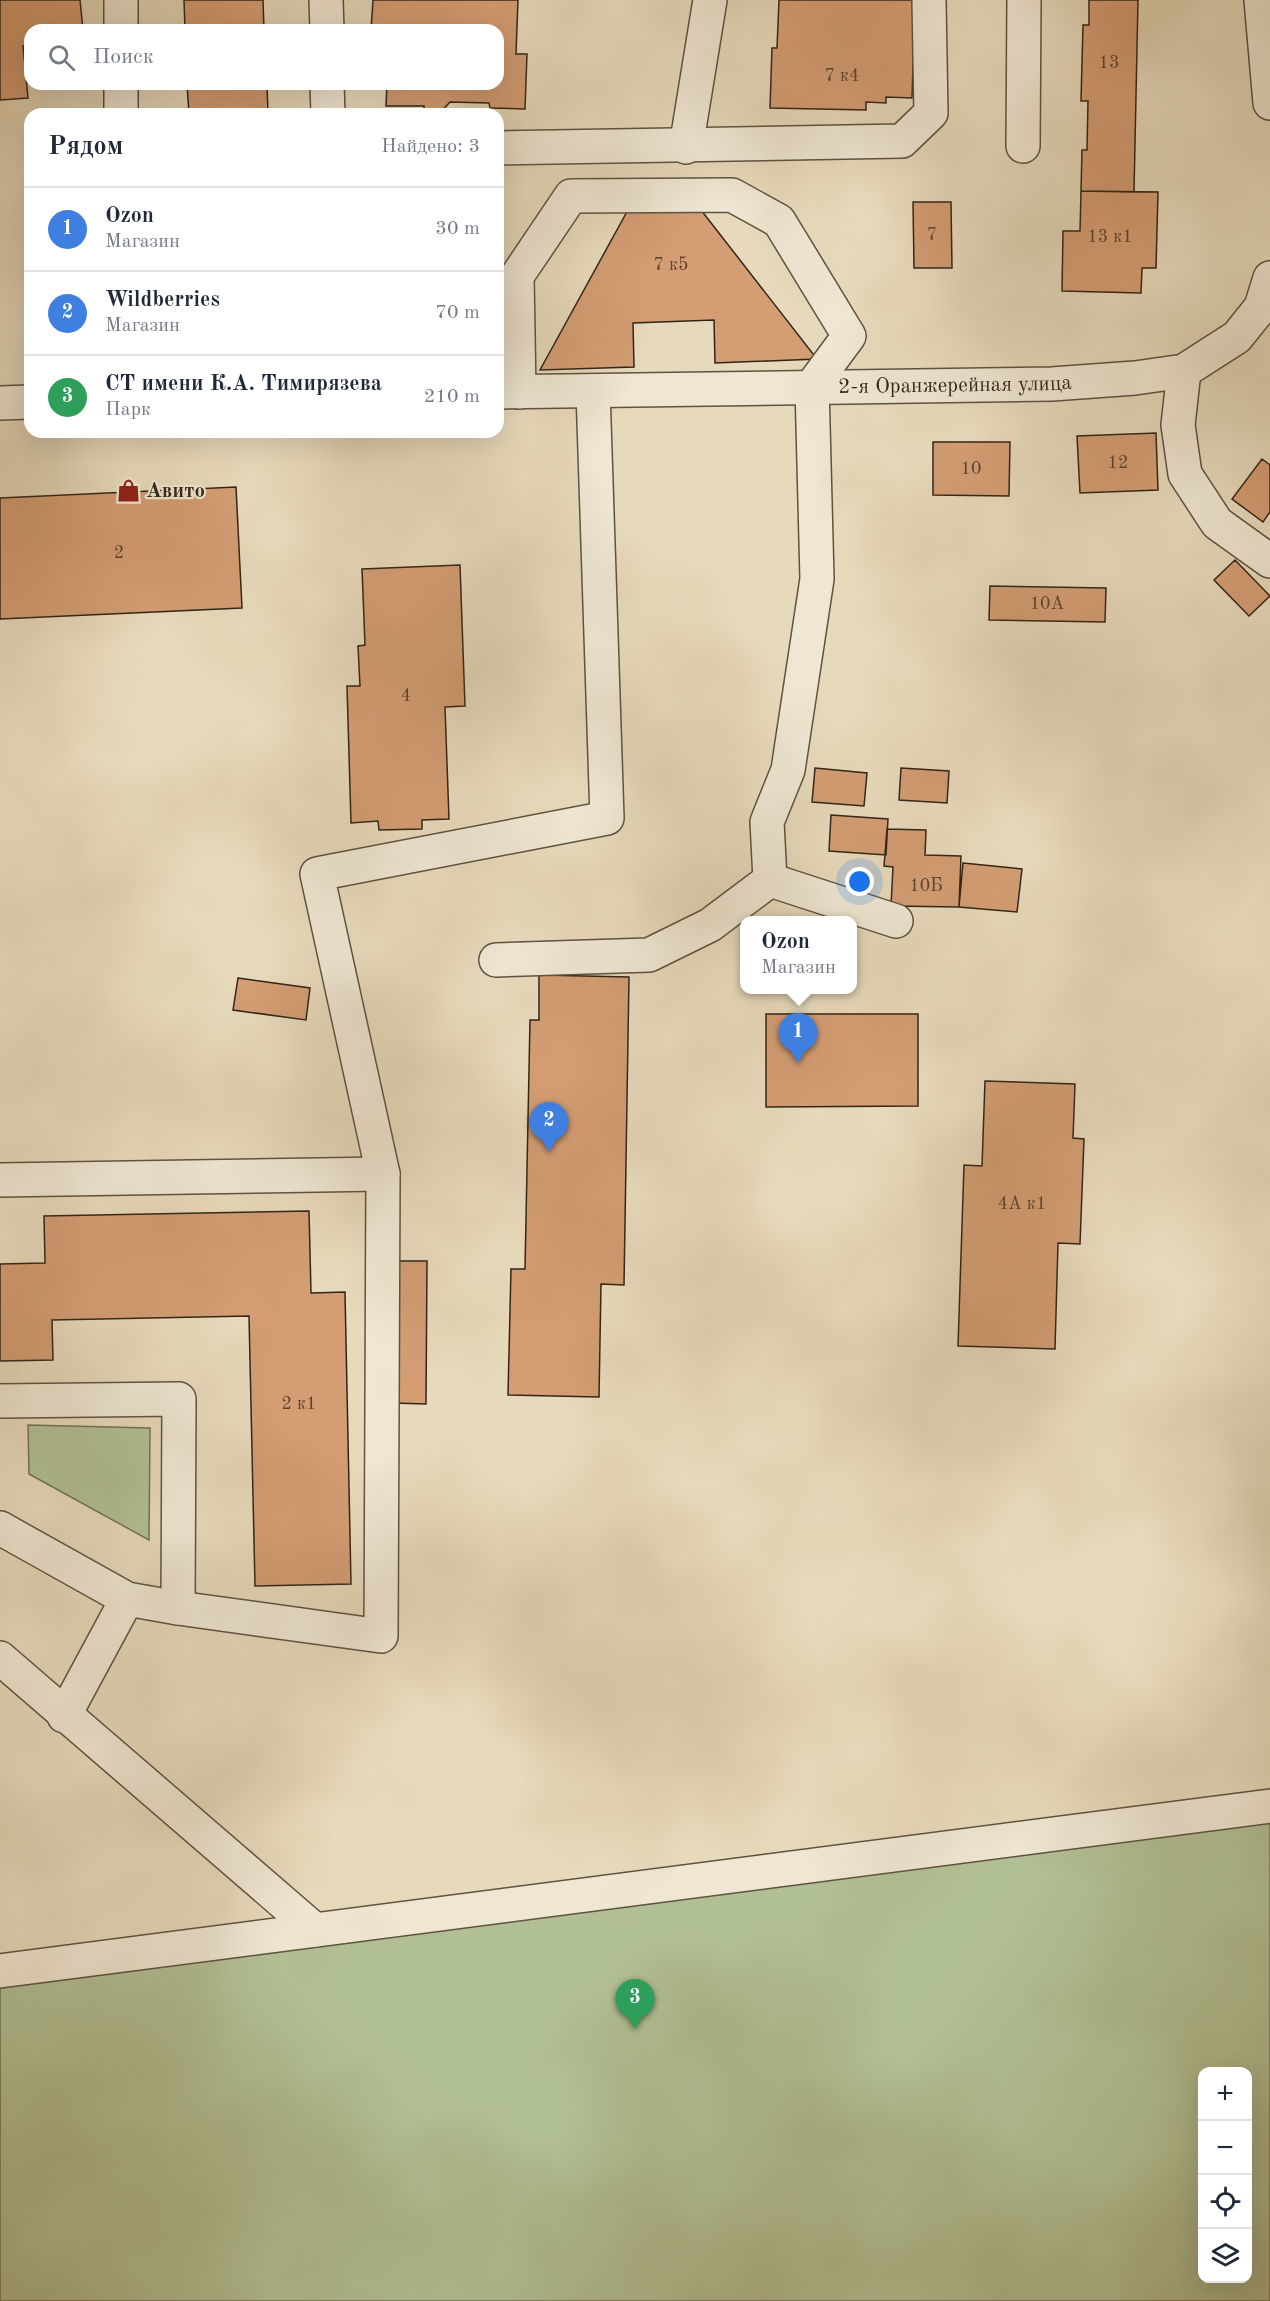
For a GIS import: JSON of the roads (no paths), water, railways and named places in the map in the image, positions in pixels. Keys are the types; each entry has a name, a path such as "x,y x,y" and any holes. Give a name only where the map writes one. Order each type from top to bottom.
{"street":[{"path":"121,0 121,24"},
{"path":"326,0 327,24"},
{"path":"686,147 710,0"},
{"path":"504,148 686,147 902,141 932,113 929,0"},
{"path":"1023,146 1024,0"},
{"path":"1261,0 1270,103"},
{"path":"121,90 122,108"},
{"path":"327,90 328,108"},
{"path":"509,392 517,276 571,196 732,195 779,221 849,336 812,386 817,579 788,770 766,822 770,880"},
{"path":"1270,278 1261,307 1237,337 1184,371 1178,425 1185,474 1217,523 1270,561"},
{"name":"2-я Оранжерейная улица","path":"509,392 1052,384 1135,378 1184,371"},
{"path":"0,1528 127,1599 381,1636 383,1174 316,874 607,818 593,391"},
{"path":"0,403 24,402"},
{"path":"770,880 896,921"},
{"path":"496,960 649,955 710,925 770,880"},
{"path":"0,1180 383,1174"},
{"path":"0,1401 179,1399 178,1608"},
{"path":"64,1716 127,1599"},
{"path":"0,1658 64,1716 315,1930"},
{"path":"0,1971 1270,1806"}],"place":[{"name":"Авито","path":"128,491"},
{"name":"Ozon","path":"798,1063"},
{"name":"Wildberries","path":"549,1152"},
{"name":"СТ имени К.А. Тимирязева","path":"635,2029"}]}
